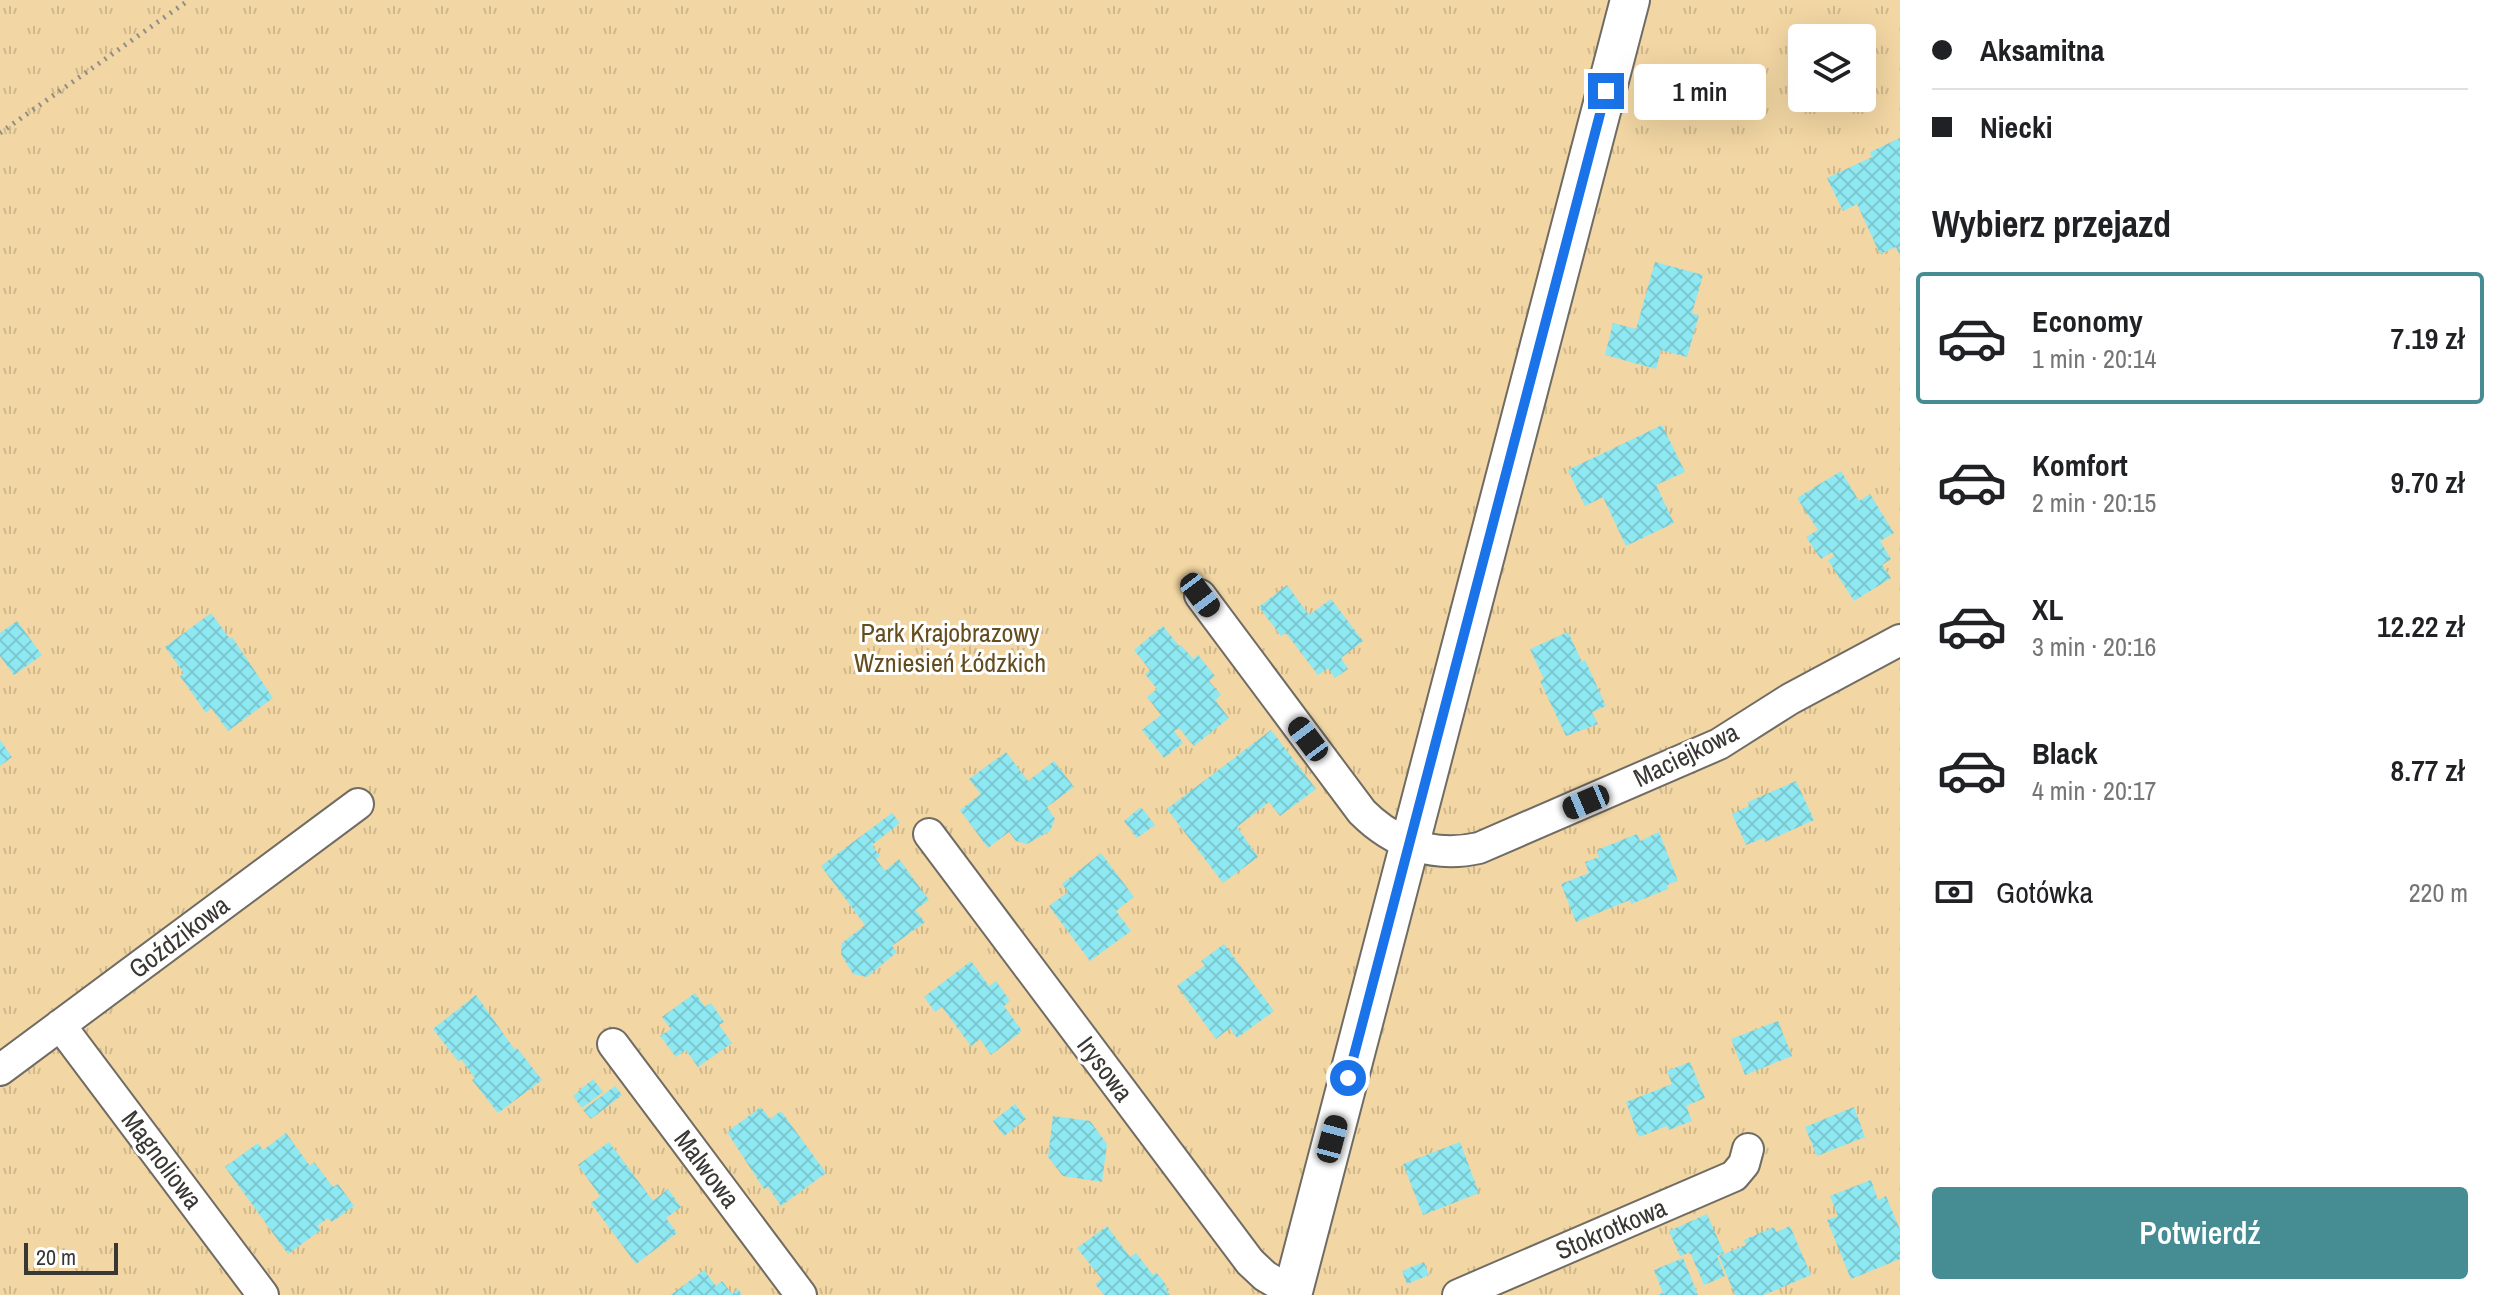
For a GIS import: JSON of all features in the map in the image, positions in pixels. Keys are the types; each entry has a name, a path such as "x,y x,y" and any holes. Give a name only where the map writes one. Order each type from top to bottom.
{"street":[{"path":"1292,1293 1630,0"},
{"name":"Maciejkowa","path":"1200,595 1362,812 1386,833 1408,844 1440,852 1479,848 1719,744 1790,699 1900,640"},
{"name":"Goździkowa","path":"0,1070 358,804"},
{"name":"Irysowa","path":"929,834 1250,1262 1292,1293"},
{"name":"Magnoliowa","path":"60,1025 263,1295"},
{"name":"Malwowa","path":"613,1044 801,1295"},
{"name":"Stokrotkowa","path":"1458,1295 1734,1176 1744,1164 1748,1149"}],"path":[{"path":"0,133 189,0"}],"green space":[{"name":"Park Krajobrazowy Wzniesień Łódzkich","path":"0,0 1900,0 1900,1295 0,1295"}],"building":[{"path":"1900,138 1900,256 1896,247 1880,254 1857,204 1843,211 1827,178 1872,157 1870,152"},
{"path":"1655,262 1703,275 1692,313 1699,315 1687,357 1661,350 1656,369 1605,355 1613,323 1636,329"},
{"path":"1662,425 1685,472 1656,485 1674,523 1626,546 1603,497 1585,506 1568,470"},
{"path":"1841,471 1859,501 1870,494 1894,533 1880,541 1891,559 1882,565 1891,578 1854,601 1828,560 1834,556 1832,552 1821,559 1806,537 1818,530 1797,498"},
{"path":"1287,585 1309,615 1331,599 1363,641 1341,658 1348,669 1335,678 1328,668 1318,675 1286,633 1281,636 1259,607"},
{"path":"211,613 230,639 232,637 273,698 228,731 211,708 206,713 180,676 184,673 165,647"},
{"path":"17,621 42,655 14,675 0,656 0,633"},
{"path":"1163,626 1193,659 1198,655 1215,676 1209,681 1221,695 1215,700 1229,718 1194,746 1179,728 1174,731 1183,743 1164,758 1142,730 1161,715 1147,697 1157,689 1145,674 1150,670 1134,650"},
{"path":"1568,632 1606,706 1592,712 1598,724 1566,736 1540,681 1544,679 1530,649"},
{"path":"1271,730 1316,789 1280,816 1269,802 1237,827 1258,857 1223,883 1167,809"},
{"path":"0,740 12,757 0,766"},
{"path":"1006,752 1028,781 1054,761 1074,787 1047,807 1055,819 1050,831 1027,844 1016,841 1009,832 988,848 960,810 981,794 969,779"},
{"path":"1796,781 1814,820 1765,842 1764,838 1746,845 1732,814 1749,806 1748,802"},
{"path":"1141,807 1155,825 1137,838 1124,821"},
{"path":"892,813 900,823 872,845 880,856 876,859 885,871 899,859 929,900 915,910 925,922 892,946 897,952 867,977 853,974 841,954 842,943 865,925 821,866"},
{"path":"1659,832 1678,881 1667,885 1668,889 1631,904 1630,900 1576,922 1561,884 1589,873 1585,862 1599,857 1597,850 1637,834 1640,841"},
{"path":"1101,853 1134,897 1116,911 1131,931 1090,961 1049,906 1068,892 1062,884"},
{"path":"1224,944 1274,1011 1237,1038 1230,1028 1216,1039 1177,986 1205,965 1201,961"},
{"path":"971,961 989,986 996,981 1010,1001 1004,1006 1022,1031 991,1055 980,1039 971,1046 942,1007 935,1012 924,997"},
{"path":"695,993 705,1007 711,1003 724,1022 719,1025 732,1043 698,1067 686,1050 676,1057 660,1036 671,1029 662,1017"},
{"path":"476,995 515,1050 517,1048 542,1080 498,1113 472,1080 475,1078 461,1059 458,1061 433,1029"},
{"path":"1778,1021 1792,1056 1745,1075 1731,1039"},
{"path":"1690,1062 1705,1098 1686,1106 1692,1121 1669,1130 1667,1126 1639,1137 1626,1102 1672,1084 1667,1071"},
{"path":"593,1079 603,1092 582,1108 573,1096"},
{"path":"615,1086 622,1095 591,1119 583,1110"},
{"path":"1015,1104 1026,1119 1004,1136 993,1121"},
{"path":"761,1107 770,1119 781,1111 826,1173 781,1206 768,1187 764,1189 727,1132"},
{"path":"1854,1107 1865,1137 1817,1156 1805,1127"},
{"path":"1053,1116 1090,1121 1107,1144 1102,1182 1063,1176 1048,1157"},
{"path":"286,1133 310,1166 314,1162 333,1187 338,1184 354,1206 332,1222 328,1218 317,1226 321,1230 288,1254 225,1167 258,1143 263,1150"},
{"path":"609,1142 653,1201 668,1189 681,1207 666,1218 677,1233 636,1264 591,1203 600,1196 578,1165"},
{"path":"1460,1142 1479,1193 1423,1215 1403,1164"},
{"path":"1871,1180 1878,1200 1886,1196 1900,1230 1900,1259 1851,1279 1827,1220 1838,1216 1830,1196"},
{"path":"1707,1214 1724,1253 1717,1256 1725,1276 1704,1285 1690,1252 1680,1256 1669,1231"},
{"path":"1107,1226 1130,1257 1136,1253 1153,1275 1156,1272 1170,1295 1104,1295 1095,1284 1102,1279 1077,1248"},
{"path":"1790,1226 1811,1275 1764,1295 1735,1295 1719,1256 1746,1245 1744,1240 1774,1227 1776,1232"},
{"path":"1683,1258 1698,1295 1657,1295 1663,1293 1654,1270"},
{"path":"1424,1262 1429,1275 1407,1284 1402,1271"},
{"path":"704,1270 716,1286 722,1281 732,1294 738,1289 742,1295 671,1295"}],"route":[{"path":"1348,1078 1606,91"}]}
